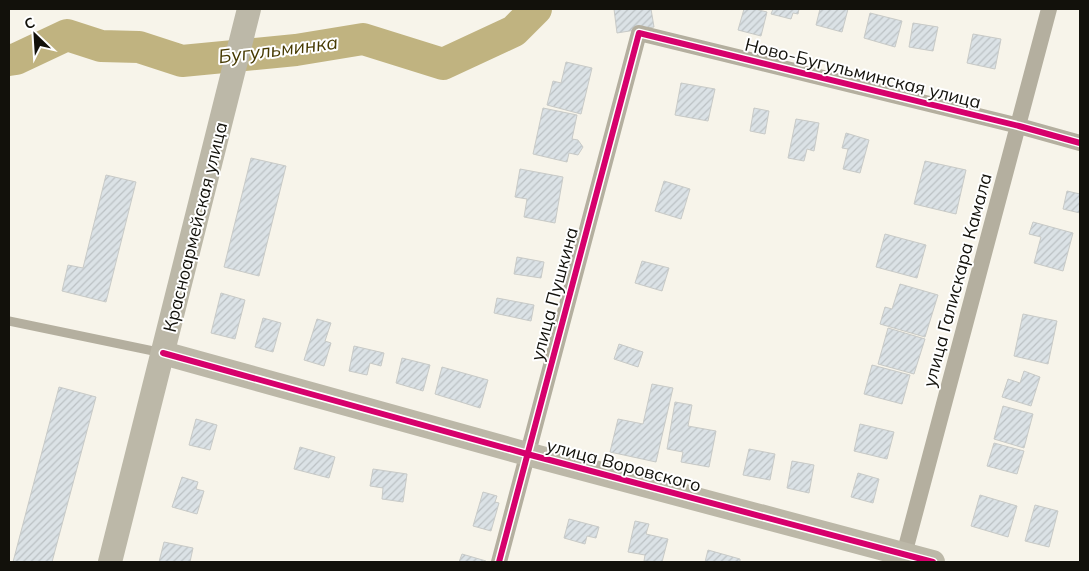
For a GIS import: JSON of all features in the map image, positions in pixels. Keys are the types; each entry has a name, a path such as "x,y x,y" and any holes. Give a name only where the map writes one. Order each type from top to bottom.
{"street":[{"name":"Красноармейская улица","path":"110,562 250,9"},
{"name":"улица Галискара Камала","path":"903,559 1049,9"},
{"name":"Ново-Бугульминская улица","path":"639,33 1019,126 1080,143"},
{"name":"улица Пушкина","path":"499,562 639,33"},
{"name":"улица Воровского","path":"163,353 903,559 933,562"}],"lane":[{"name":"улица Воровского","path":"9,321 163,353"}],"building":[{"path":"614,9 651,9 654,27 617,33"},
{"path":"744,9 767,12 761,36 738,30"},
{"path":"773,9 799,9 798,14 793,13 791,19 771,14"},
{"path":"820,9 848,9 842,32 816,25"},
{"path":"870,13 902,21 895,47 864,38"},
{"path":"913,23 938,27 933,51 909,47"},
{"path":"973,34 1001,39 995,69 967,63"},
{"path":"566,62 592,68 581,114 547,105 553,81 561,83"},
{"path":"681,83 715,89 708,121 675,115"},
{"path":"543,108 577,115 572,139 578,140 583,147 578,155 569,153 567,162 533,154"},
{"path":"754,108 769,111 765,134 750,131"},
{"path":"796,119 819,123 814,151 807,149 804,161 788,158"},
{"path":"846,133 869,140 860,173 843,169 848,149 842,148"},
{"path":"251,158 286,166 259,276 224,267"},
{"path":"925,161 966,170 956,214 914,204"},
{"path":"520,169 563,177 555,223 524,217 527,199 515,197"},
{"path":"106,175 136,182 106,302 62,291 68,265 83,268"},
{"path":"664,181 690,189 681,219 655,211"},
{"path":"1067,191 1080,194 1080,213 1063,209"},
{"path":"1033,222 1073,233 1063,271 1034,263 1041,237 1029,234"},
{"path":"885,234 926,245 917,278 876,267"},
{"path":"517,257 544,262 541,278 514,274"},
{"path":"642,261 669,268 662,291 635,283"},
{"path":"900,284 938,295 925,337 880,324 885,307 892,309"},
{"path":"221,293 245,300 235,339 211,333"},
{"path":"497,298 534,305 531,321 494,313"},
{"path":"1023,314 1057,321 1048,364 1014,356"},
{"path":"263,318 281,323 273,352 255,347"},
{"path":"317,319 331,323 325,341 331,343 324,366 304,360"},
{"path":"888,328 925,339 914,374 878,364"},
{"path":"619,344 643,352 638,367 614,359"},
{"path":"354,346 384,353 381,366 370,363 367,375 349,371"},
{"path":"402,358 430,365 423,391 396,383"},
{"path":"872,365 910,375 902,404 864,394"},
{"path":"442,367 488,380 480,408 435,394"},
{"path":"1024,371 1040,377 1031,406 1002,397 1008,379 1020,383"},
{"path":"652,384 673,388 656,462 610,452 618,419 643,424"},
{"path":"59,387 96,397 52,562 13,562"},
{"path":"675,402 692,405 688,426 716,431 709,467 681,462 683,452 667,449"},
{"path":"1003,406 1033,414 1024,448 994,439"},
{"path":"196,419 217,425 210,450 189,445"},
{"path":"860,424 894,432 887,459 854,451"},
{"path":"994,443 1024,451 1017,474 987,466"},
{"path":"300,447 335,457 329,478 294,469"},
{"path":"749,449 775,454 770,480 743,475"},
{"path":"792,461 814,465 809,493 787,488"},
{"path":"373,469 407,474 403,502 382,499 383,488 370,486"},
{"path":"858,473 879,479 873,503 851,497"},
{"path":"182,477 198,482 196,489 204,491 197,514 172,507"},
{"path":"483,492 497,496 495,502 499,503 491,531 473,526"},
{"path":"980,495 1017,506 1008,537 971,526"},
{"path":"1035,505 1058,511 1049,547 1025,541"},
{"path":"569,519 599,527 596,538 587,536 585,544 564,538"},
{"path":"635,521 649,524 646,534 668,539 662,562 644,561 645,555 628,552"},
{"path":"164,542 193,548 190,562 159,562"},
{"path":"708,550 740,559 740,562 705,562"},
{"path":"462,554 486,561 459,562"}],"waterway":[{"name":"Бугульминка","path":"9,60 16,59 67,35 101,46 139,47 182,61 296,50 363,39 443,64 514,31 536,9"}],"cycle path":[{"path":"499,562 639,33 1019,126 1080,143"},
{"path":"163,353 527,454 933,562"}]}
